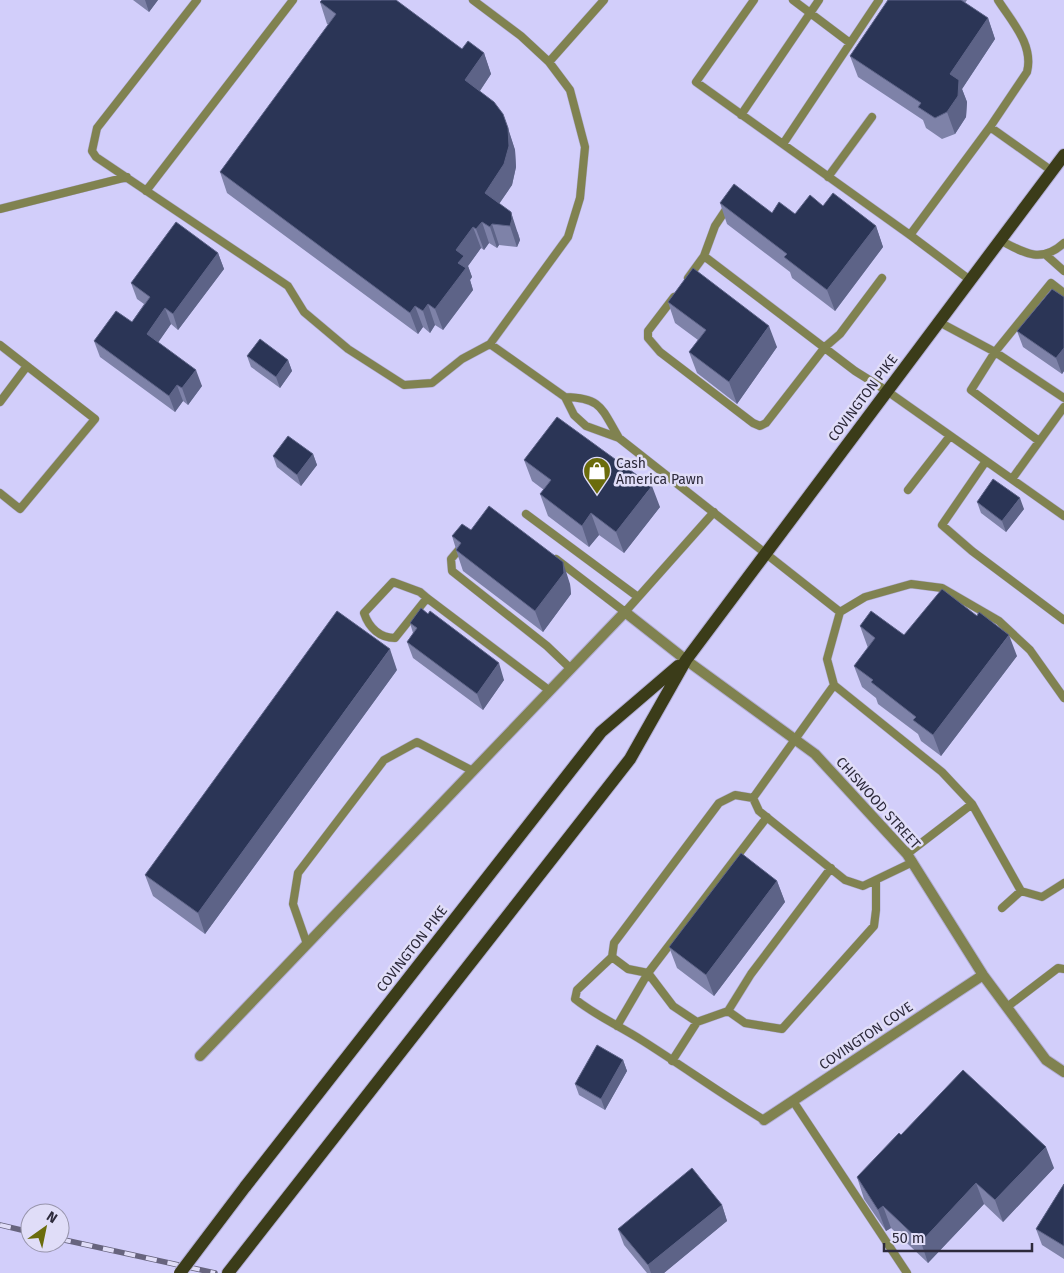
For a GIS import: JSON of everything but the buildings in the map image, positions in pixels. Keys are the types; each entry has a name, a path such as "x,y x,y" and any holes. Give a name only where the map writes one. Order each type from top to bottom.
{"main road":[{"name":"COVINGTON PIKE","path":"228,1273 630,759 686,660 1064,154"},
{"name":"COVINGTON PIKE","path":"180,1273 245,1187 601,732 686,660"}],"street":[{"path":"200,1056 625,612"},
{"name":"CHISWOOD STREET","path":"625,612 686,660 815,754 910,858 983,975 1046,1060 1064,1072"},
{"name":"COVINGTON COVE","path":"764,1120 983,975"}],"lane":[{"path":"196,0 97,128 92,150 96,157 288,286 304,312 348,349 404,385 432,383 462,359 490,344 568,237 580,198 585,147 570,90 549,62 521,36 473,0"},
{"path":"146,190 293,0"},
{"path":"549,62 604,0"},
{"path":"754,0 696,82 970,280"},
{"path":"793,0 850,43"},
{"path":"741,115 820,0"},
{"path":"783,144 879,0"},
{"path":"910,235 990,127 1027,72 1030,63 1024,40 998,0"},
{"path":"828,177 872,117"},
{"path":"990,127 1052,171"},
{"path":"0,209 127,178"},
{"path":"732,201 715,226 704,256 648,331 648,338 660,352 753,424 760,426 766,423 824,347 840,334 882,278"},
{"path":"1000,240 1013,247 1039,256 1046,256 1064,243"},
{"path":"704,256 824,347 1064,516"},
{"path":"1046,256 1064,271"},
{"path":"1039,441 970,390 995,352 1051,283 1064,293"},
{"path":"939,322 995,352 1064,398"},
{"path":"490,344 565,397 574,415 586,426 619,438 840,612"},
{"path":"0,345 95,419 20,509 0,493"},
{"path":"0,402 28,366"},
{"path":"565,397 586,398 601,408 619,438"},
{"path":"1012,479 1064,406"},
{"path":"908,490 950,436"},
{"path":"986,461 942,524 972,551 1064,620"},
{"path":"548,553 625,612 714,512"},
{"path":"526,514 638,597"},
{"path":"470,536 451,559 452,571 547,646 571,669"},
{"path":"427,598 395,638 384,638 368,623 364,613 393,582 420,592 550,691"},
{"path":"1064,698 1030,650 999,620 942,588 911,584 865,597 840,612 827,659 834,685 942,772 972,804 1022,891 1042,898 1064,882"},
{"path":"753,798 834,685"},
{"path":"307,944 293,904 298,873 384,760 417,742 473,771"},
{"path":"753,798 735,795 719,803 614,943 612,957 577,990 575,999 593,1014 617,1026 764,1120"},
{"path":"753,798 759,811 845,880 863,886 910,858 972,804"},
{"path":"617,1026 648,973 767,817"},
{"path":"672,1061 697,1022 728,1010 751,974 831,868"},
{"path":"728,1010 745,1023 782,1029 874,926 876,880"},
{"path":"1002,908 1022,891"},
{"path":"612,957 628,969 648,973 674,1006 697,1022"},
{"path":"1007,1007 1058,968 1064,969"},
{"path":"793,1101 906,1273"}],"railway":[{"path":"0,1225 20,1230"},
{"path":"70,1241 215,1273"}],"place":[{"name":"Cash America Pawn","path":"597,495"}]}
